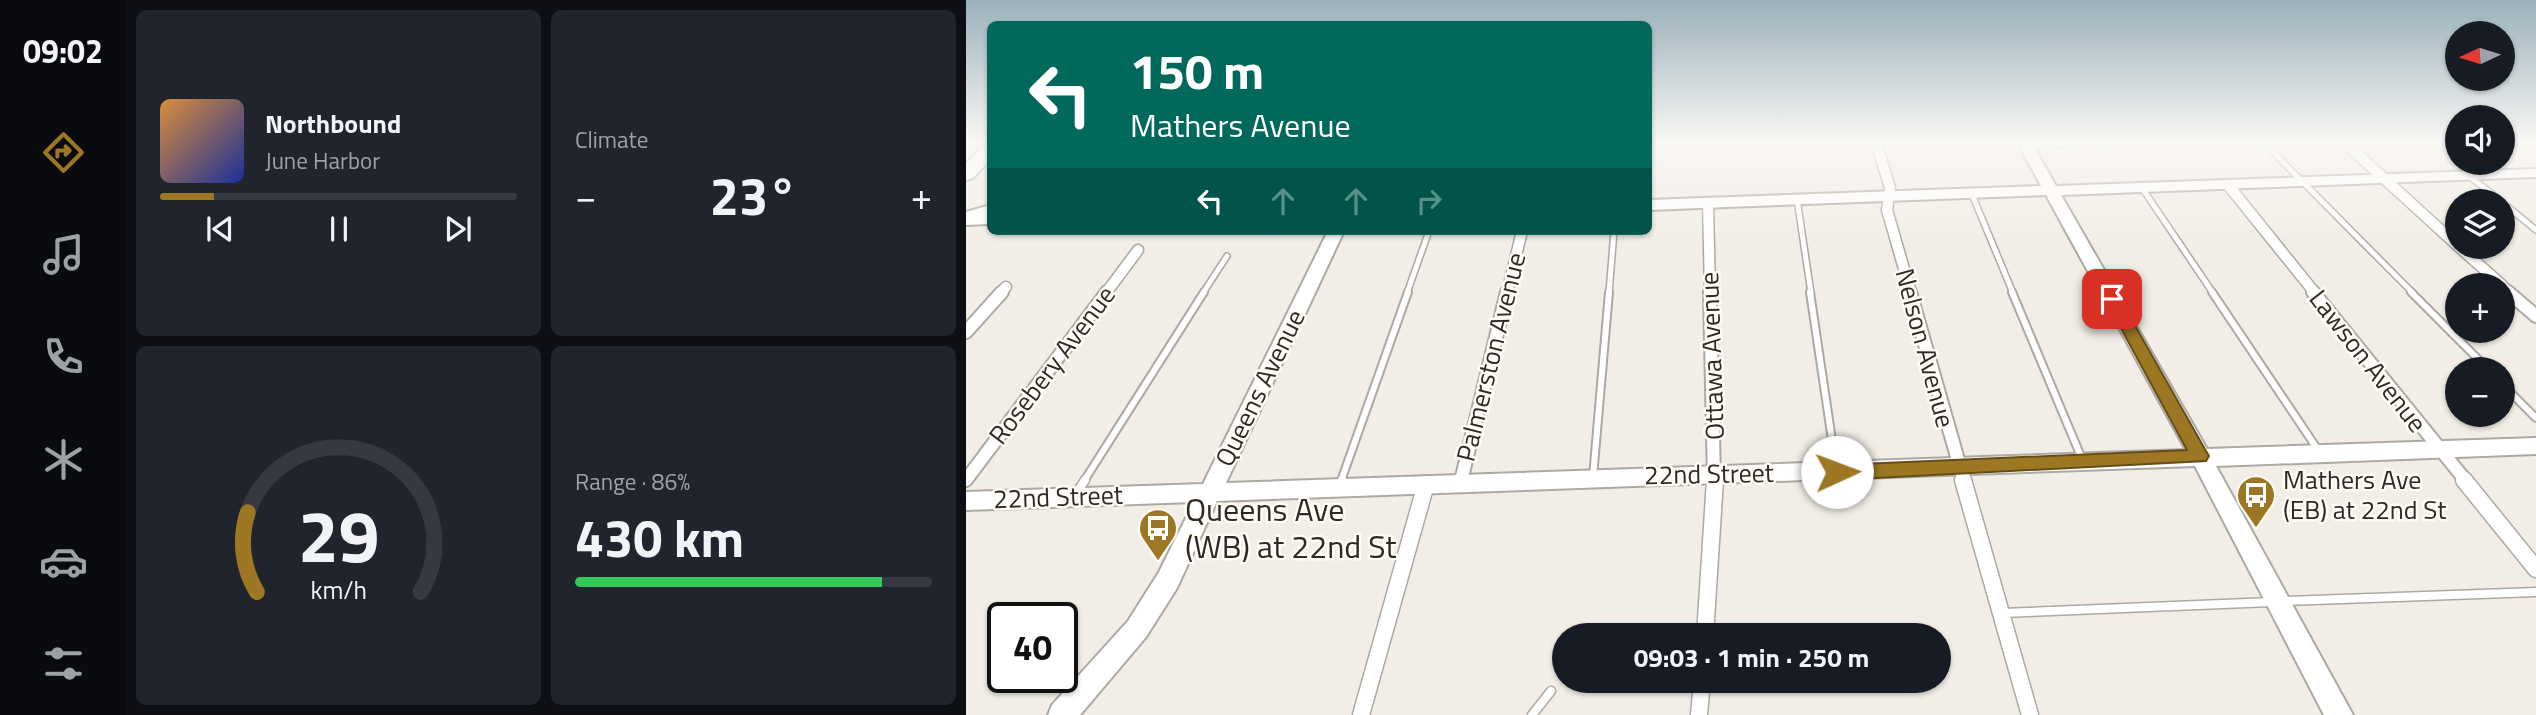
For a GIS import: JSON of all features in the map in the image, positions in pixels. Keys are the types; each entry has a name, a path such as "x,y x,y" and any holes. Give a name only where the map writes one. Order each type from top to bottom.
{"highway":[{"path":"966,219 987,212"}],"street":[{"name":"Nelson Avenue","path":"1886,175 1890,188 1887,210 2030,715"},
{"path":"2044,175 2200,456 2339,715"},
{"path":"2381,175 2445,234"},
{"path":"1652,205 2483,175"},
{"name":"Lawson Avenue","path":"2228,185 2536,569"},
{"name":"Ottawa Avenue","path":"1705,623 1715,473 1708,203"},
{"path":"966,219 987,219"},
{"name":"Queens Avenue","path":"1062,715 1137,629 1168,580 1334,235"},
{"name":"Palmerston Avenue","path":"1461,483 1521,235"},
{"name":"Rosebery Avenue","path":"966,480 1138,250"},
{"path":"2472,259 2488,273"},
{"path":"966,332 1006,287"},
{"path":"2515,297 2536,316"},
{"name":"22nd Street","path":"966,501 1715,473 1959,468 2319,451 2536,446"},
{"name":"Palmerston Avenue","path":"1362,715 1426,484"},
{"path":"1699,715 1701,693"}],"lane":[{"path":"2296,175 2476,357"},
{"path":"2469,176 2486,189"},
{"path":"2142,188 2319,451"},
{"path":"1971,192 2084,463"},
{"path":"1797,199 1837,472"},
{"path":"2515,213 2536,230"},
{"path":"1339,487 1429,235"},
{"path":"1593,478 1614,235"},
{"path":"1075,496 1227,256"},
{"path":"2515,397 2536,418"},
{"path":"2001,613 2536,592"},
{"path":"1532,715 1551,691"}],"place":[{"name":"Mathers Ave (EB) at 22nd St","path":"2256,529"},
{"name":"Queens Ave (WB) at 22nd St","path":"1158,562"}],"route":[{"path":"1837,472 2200,456 2112,299"}]}
